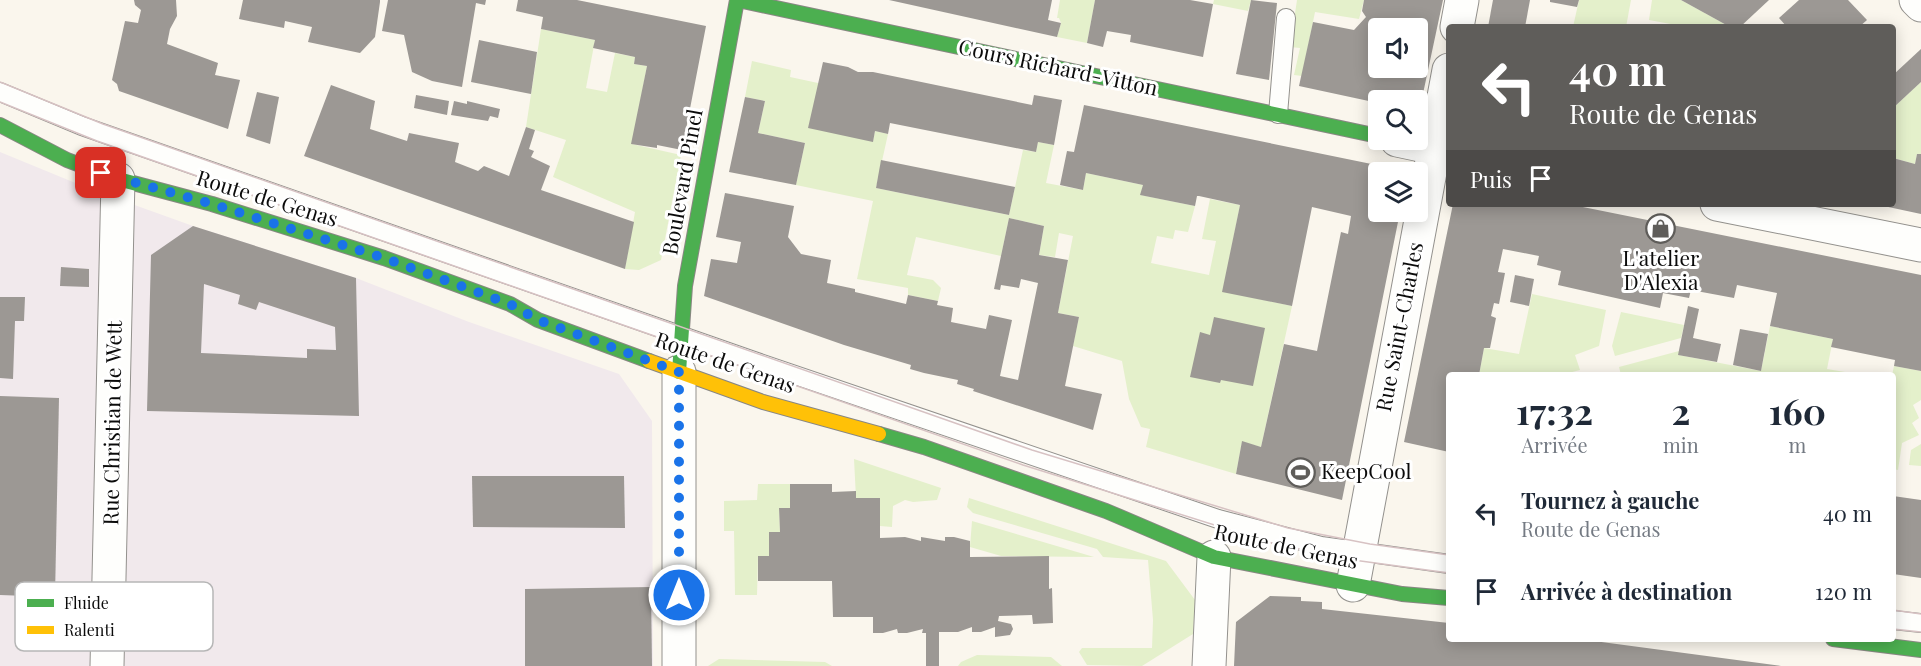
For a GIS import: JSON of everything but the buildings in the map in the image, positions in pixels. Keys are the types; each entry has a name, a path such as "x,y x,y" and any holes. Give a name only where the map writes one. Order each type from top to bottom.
{"main road":[{"name":"Cours Richard-Vitton","path":"737,0 1368,134"},
{"name":"Boulevard Pinel","path":"679,372 685,286 737,0"},
{"name":"Route de Genas","path":"0,125 67,160 118,179 212,204 384,258 510,304 538,320 679,372 763,402 924,447 1106,511 1214,557 1402,594 1446,598"},
{"path":"1857,642 1921,650"}],"street":[{"path":"1458,24 1462,0"},
{"path":"1916,0 1921,5"},
{"name":"Rue Saint-Charles","path":"1353,585 1442,149 1446,104"},
{"name":"Rue Christian de Wett","path":"109,582 118,179"},
{"path":"1732,207 1921,245"},
{"path":"679,372 679,666"},
{"path":"1209,666 1214,557"},
{"name":"Rue Christian de Wett","path":"107,651 107,666"}],"lane":[{"path":"1278,114 1286,18"},
{"name":"Route de Genas","path":"0,92 82,126 1218,519 1321,546 1446,564"},
{"path":"1896,620 1921,623"}],"shaded area":[{"path":"0,152 90,189 193,226 356,278 469,322 619,374 652,421 653,666 0,666"}],"green space":[{"path":"1060,0 1095,0 1087,43 1057,37 1061,23 1057,18"},
{"path":"1214,0 1251,0 1248,11 1213,4"},
{"path":"1297,0 1364,0 1359,19 1315,12 1302,76 1294,75 1300,48 1290,47"},
{"path":"1579,0 1631,0 1627,24 1574,24"},
{"path":"1652,0 1681,0 1725,24 1671,24 1649,20"},
{"path":"541,29 595,40 586,88 607,92 615,53 635,57 634,64 647,66 632,144 681,155 661,260 639,270 625,269 635,212 553,177 566,140 526,127"},
{"path":"752,61 791,70 790,77 818,83 873,141 875,131 888,134 876,188 1009,215 1023,150 1036,152 1038,142 1054,145 1046,183 1083,190 1086,173 1143,185 1141,195 1195,206 1188,232 1175,230 1173,239 1157,236 1151,263 1209,275 1216,241 1202,239 1210,199 1240,205 1223,291 1292,306 1261,447 1242,442 1236,474 1146,447 1150,429 1141,427 1129,399 1122,361 1073,346 1079,317 1058,313 1073,236 1059,233 1055,257 1039,255 1044,226 1009,218 1001,256 916,237 907,275 933,280 941,288 938,301 908,295 908,288 857,279 873,201 796,185 805,143 758,133 765,101 745,97"},
{"path":"1921,82 1921,154 1917,154 1915,164 1896,159 1896,105"},
{"path":"1532,294 1606,310 1599,346 1575,355 1580,370 1572,372 1480,372 1484,348 1519,354"},
{"path":"1621,312 1684,325 1681,338 1615,356 1612,346"},
{"path":"1770,326 1833,339 1827,369 1845,372 1620,372 1619,367 1679,351 1679,355 1761,371"},
{"path":"1894,366 1921,371 1921,400 1913,405 1919,418 1912,423 1919,435 1902,443 1898,470 1896,470 1896,372 1893,372"},
{"path":"1921,444 1921,466 1909,465 1911,450"},
{"path":"854,459 941,488 937,500 913,502 905,500 893,506 892,527 880,526 880,498 856,498"},
{"path":"758,484 790,484 790,508 779,508 780,532 769,533 769,556 758,557 757,595 735,595 734,531 724,531 724,501 757,500"},
{"path":"969,498 1166,561 1195,600 1193,634 1142,666 1087,665 1079,652 1082,648 1152,648 1153,620 1148,560 1103,557 1097,549 973,513 967,507"},
{"path":"972,521 1094,557 1001,556 970,547"},
{"path":"977,655 1051,657 1062,666 958,666 961,662"},
{"path":"719,659 825,662 832,666 708,666"}],"tram line":[{"path":"0,82 103,124 1032,450 1288,528 1370,544 1446,555"},
{"path":"0,102 97,141 1023,465 1272,543 1346,559 1446,573"},
{"path":"1896,610 1921,614"},
{"path":"1896,629 1921,632"}],"traffic: fast":[{"path":"679,372 685,286 737,0"},
{"path":"738,0 1368,134"},
{"path":"0,125 67,160 118,179 212,204 384,258 510,304 538,320 649,361"},
{"path":"879,434 924,447 1106,511 1214,557 1402,594 1446,598"},
{"path":"1857,642 1921,650"}],"traffic: slow":[{"path":"649,361 763,402 879,434"}],"place":[{"name":"L'atelier D'Alexia","path":"1661,228"},
{"name":"KeepCool","path":"1300,472"}],"route":[{"path":"101,173 212,204 384,258 510,304 538,320 679,372 679,595"}]}
